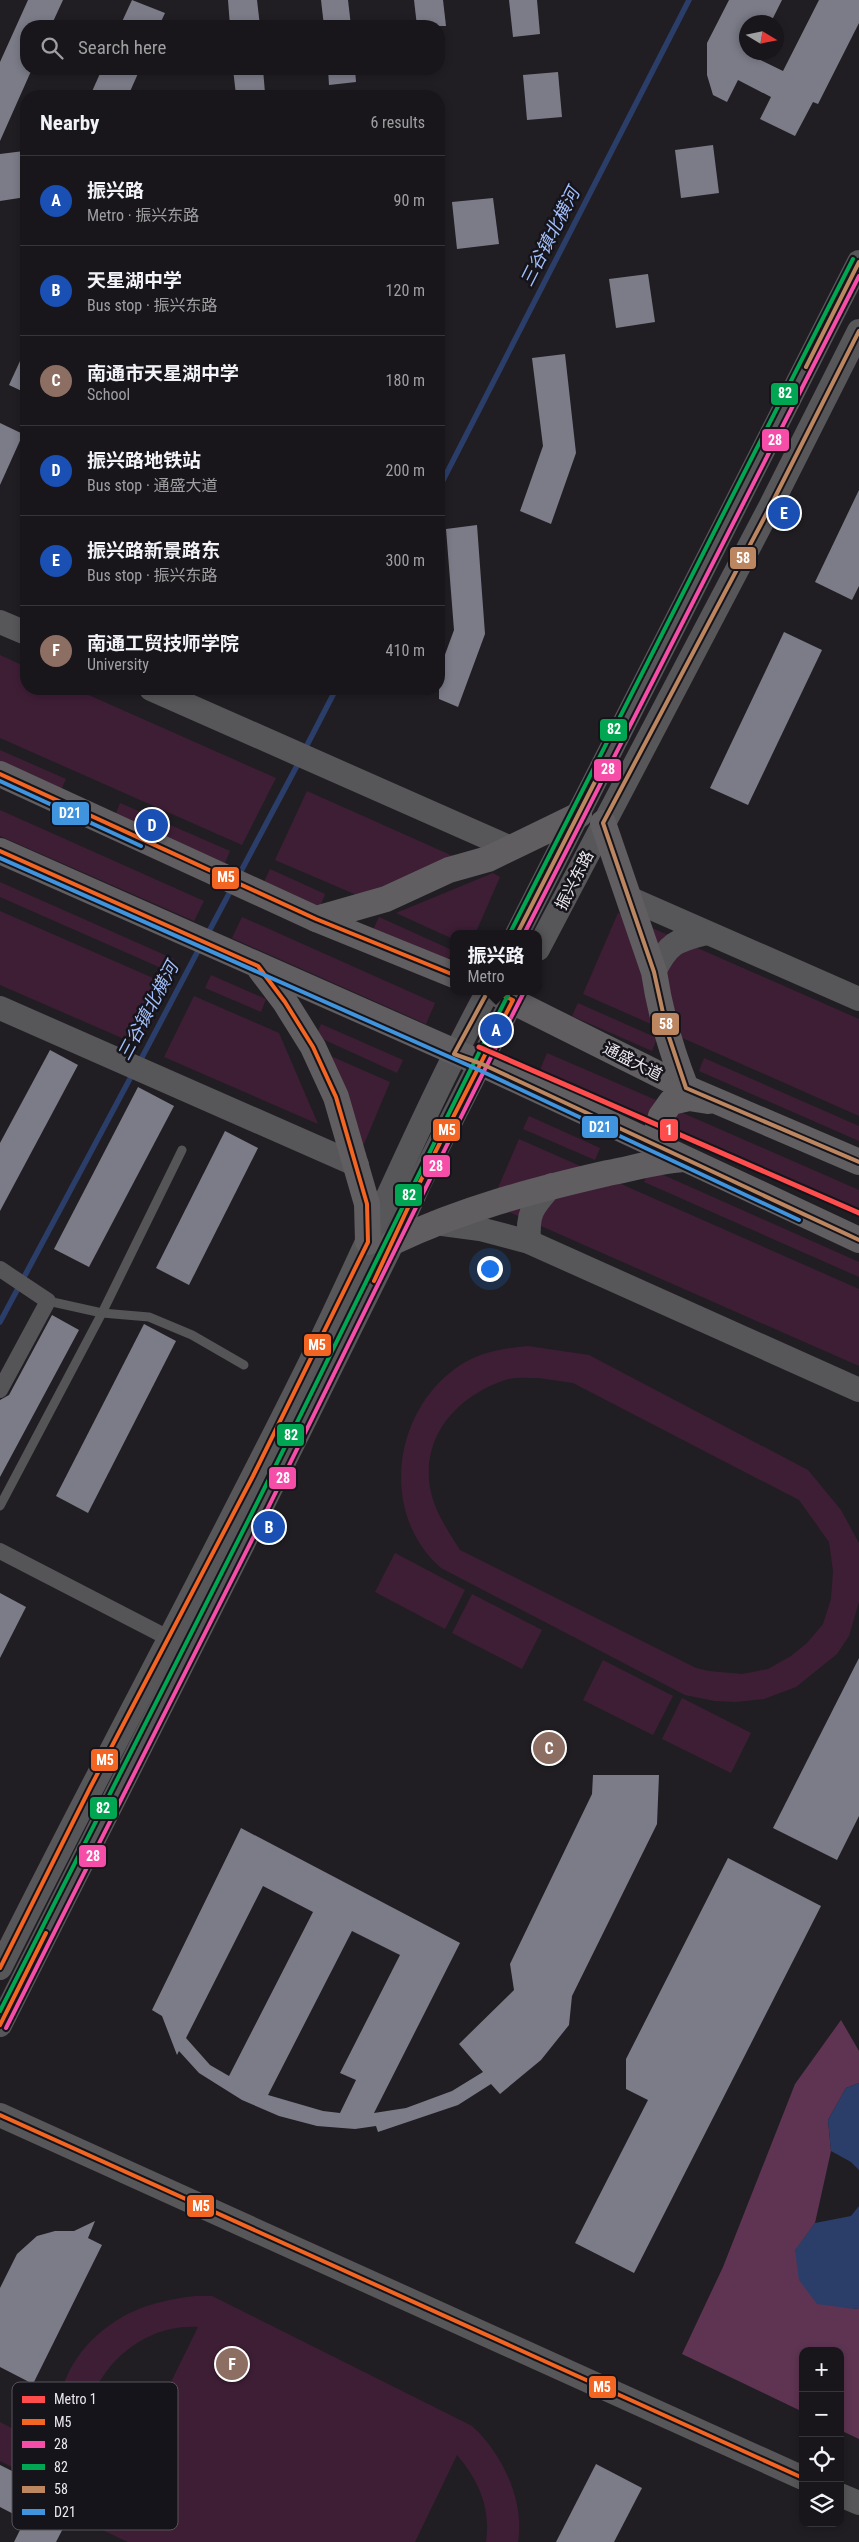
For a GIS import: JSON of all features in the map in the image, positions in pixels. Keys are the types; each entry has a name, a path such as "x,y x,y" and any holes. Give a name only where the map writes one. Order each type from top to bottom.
{"main road":[{"name":"振兴东路","path":"520,930 859,262"},
{"name":"振兴东路","path":"542,941 770,507 859,331"},
{"path":"0,622 20,631"},
{"path":"165,695 511,848"},
{"path":"0,774 316,919 450,973"},
{"path":"316,919 386,899 449,870 488,859 578,815"},
{"path":"603,823 654,972 658,997 686,1088"},
{"path":"0,850 454,1054 482,1064 859,1240"},
{"path":"630,899 859,999"},
{"path":"654,972 664,953 678,941 707,933"},
{"path":"258,966 285,1002 313,1047 336,1097 380,1242"},
{"path":"380,1242 454,1054 486,995"},
{"path":"0,2025 179,1644 254,1476 380,1242 420,1184 482,1064 507,995"},
{"name":"通盛大道","path":"509,995 686,1088 859,1162"},
{"path":"0,1008 357,1165"},
{"path":"675,1155 656,1134 661,1116 671,1102 689,1098 719,1102"},
{"path":"380,1242 496,1201 552,1185 658,1161 675,1155"},
{"path":"529,1242 527,1220 535,1204 552,1185"},
{"path":"435,1223 480,1230 529,1242 859,1390"},
{"path":"0,1968 90,1788 179,1644"},
{"path":"0,2115 799,2476"},
{"path":"844,2496 859,2503"}],"street":[{"path":"0,1269 48,1301 0,1390"},
{"path":"0,1550 179,1644"}],"lane":[{"path":"0,1506 102,1312 182,1150"},
{"path":"48,1301 102,1312 149,1316 192,1335 244,1365"}],"shaded area":[{"path":"0,655 20,664 20,695 89,695 276,778 242,845 0,738"},
{"path":"0,750 66,779 60,792 0,766"},
{"path":"307,791 455,857 359,896 275,860"},
{"path":"120,803 230,851 224,865 115,816"},
{"path":"0,810 204,901 194,921 0,836"},
{"path":"270,869 325,894 320,907 264,882"},
{"path":"493,873 500,877 477,930 450,930 450,938 396,913"},
{"path":"0,882 174,959 168,971 0,897"},
{"path":"0,911 169,985 138,1045 0,985"},
{"path":"618,913 859,1019 859,1116 583,994"},
{"path":"242,917 435,1003 426,1024 232,938"},
{"path":"379,917 450,949 447,963 373,930"},
{"path":"211,975 266,999 261,1012 205,988"},
{"path":"194,996 279,1033 318,1124 164,1057"},
{"path":"578,1003 657,1038 652,1051 572,1016"},
{"path":"321,1024 403,1060 397,1073 316,1036"},
{"path":"547,1053 656,1100 648,1123 538,1075"},
{"path":"326,1054 390,1082 364,1144 354,1140"},
{"path":"704,1058 859,1126 859,1141 699,1071"},
{"path":"676,1110 859,1190 859,1215 668,1131"},
{"path":"529,1116 600,1148 595,1160 523,1129"},
{"path":"519,1139 859,1289 859,1366 491,1204"},
{"path":"650,1169 859,1262 859,1277 644,1182"},
{"path":"528,1346 589,1355 808,1470 841,1510 859,1543 859,1602 849,1636 837,1654 796,1687 764,1699 736,1702 715,1701 685,1695 441,1568 422,1546 409,1521 402,1494 402,1465 407,1438 418,1411 434,1388 456,1368 481,1355","holes":["539,1378 573,1383 799,1500 829,1542 833,1571 831,1599 823,1624 807,1643 791,1656 768,1669 742,1674 696,1668 460,1550 440,1516 430,1490 429,1462 433,1445 440,1429 462,1404 492,1385 508,1379"]},
{"path":"395,1553 465,1590 445,1629 375,1592"},
{"path":"472,1594 542,1630 522,1669 452,1633"},
{"path":"603,1660 673,1696 653,1735 583,1700"},
{"path":"682,1698 751,1733 731,1773 662,1739"},
{"path":"841,2020 859,2051 859,2083 846,2088 828,2120 831,2151 815,2223 795,2251 854,2309 859,2308 859,2439 844,2432 844,2347 799,2347 799,2410 682,2354 723,2267 795,2084"},
{"path":"195,2296 212,2296 472,2426 493,2450 509,2479 518,2510 518,2542 486,2542 487,2518 482,2496 472,2475 457,2455 415,2542 128,2542 108,2533 104,2530 178,2530 178,2382 171,2382 198,2327 177,2328 158,2333 139,2342 123,2354 100,2382 65,2382 77,2359 91,2341 110,2325 130,2313 161,2302"},
{"path":"0,2422 12,2428 12,2467 0,2461"}],"water":[{"path":"859,2083 859,2170 851,2162 831,2151 828,2120 846,2088"},
{"path":"859,2206 859,2308 817,2304 799,2280 795,2250 815,2223 851,2216"}],"building":[{"path":"28,0 63,0 54,20 20,20 20,75 29,75 23,90 20,90 20,96 0,141 0,62"},
{"path":"132,0 165,13 162,20 123,20"},
{"path":"228,0 257,0 259,20 230,20"},
{"path":"321,0 348,0 350,20 323,20"},
{"path":"414,0 443,0 446,26 445,20 416,20"},
{"path":"509,0 537,0 540,34 513,37"},
{"path":"729,0 782,0 774,15 739,15 739,60 760,60 783,71 819,0 859,0 859,23 818,104 813,102 795,136 760,119 771,97 738,80 727,102 713,95 707,75 707,43"},
{"path":"558,72 562,117 527,120 523,75"},
{"path":"99,75 137,75 131,90 93,90"},
{"path":"234,75 264,75 265,90 235,90"},
{"path":"328,75 355,75 356,82 329,85"},
{"path":"713,145 719,193 681,198 675,150"},
{"path":"20,152 20,198 0,201 0,154"},
{"path":"493,198 499,244 457,249 452,202"},
{"path":"648,274 655,322 616,328 609,279"},
{"path":"565,354 576,453 551,524 520,511 543,446 532,358"},
{"path":"20,361 20,390 9,385"},
{"path":"0,423 20,433 20,441 0,485"},
{"path":"859,490 859,586 852,600 815,582"},
{"path":"477,525 485,634 458,707 439,699 439,695 445,695 445,655 454,630 446,529"},
{"path":"784,632 822,650 748,805 710,788"},
{"path":"50,1050 78,1065 0,1211 0,1143"},
{"path":"138,1087 174,1106 89,1267 54,1249"},
{"path":"225,1131 258,1148 189,1285 156,1268"},
{"path":"52,1315 79,1330 0,1477 0,1400 9,1395"},
{"path":"144,1324 176,1341 88,1513 56,1496"},
{"path":"0,1593 26,1607 0,1658"},
{"path":"859,1658 859,1816 837,1860 773,1828"},
{"path":"593,1775 659,1775 657,1824 572,1996 569,2025 541,2060 500,2094 491,2084 458,2105 378,2132 376,2126 355,2129 317,2126 279,2116 242,2100 199,2073 179,2051 177,2055 162,2016 152,2010 241,1828 460,1943 374,2113 406,2108 452,2091 483,2072 459,2044 514,1990 510,1964 592,1794","holes":["263,1886 313,1912 229,2076 210,2065 186,2038","352,1931 400,1955 340,2073 356,2080 340,2113 323,2111 268,2095"]},
{"path":"728,1858 821,1906 634,2273 575,2243 648,2100 626,2089 626,2059"},
{"path":"95,2221 88,2238 102,2245 34,2382 29,2382 0,2367 0,2288 17,2254 37,2236 55,2231 74,2231"},
{"path":"596,2464 642,2488 614,2542 556,2542"},
{"path":"0,2465 12,2471 12,2513 0,2507"},
{"path":"20,2530 62,2530 56,2542 14,2542"}],"waterway":[{"name":"三谷镇北横河","path":"445,476 689,0"},
{"name":"三谷镇北横河","path":"304,751 333,695"},
{"name":"三谷镇北横河","path":"239,875 300,760"},
{"name":"三谷镇北横河","path":"207,935 232,888"},
{"name":"三谷镇北横河","path":"139,1063 200,947"},
{"name":"三谷镇北横河","path":"0,1322 133,1073"}],"metro line":[{"name":"1","path":"479,1047 859,1213"}],"transit line":[{"name":"82","path":"512,930 853,259"},
{"name":"58","path":"806,367 859,262"},
{"name":"28","path":"526,930 859,276"},
{"name":"58","path":"859,331 770,507 603,823 654,972 667,1031 686,1088 859,1162"},
{"name":"58","path":"519,930 603,766"},
{"name":"M5","path":"0,774 316,919 450,973"},
{"name":"D21","path":"0,781 141,846"},
{"name":"M5","path":"0,851 258,966 285,1002 313,1047 336,1097 367,1204 368,1242 253,1476 90,1788 0,1968"},
{"name":"D21","path":"0,858 479,1070 799,1220"},
{"name":"58","path":"486,995 454,1054 482,1064 859,1240"},
{"name":"M5","path":"374,1281 419,1184 513,1000 502,995"},
{"name":"82","path":"0,2011 251,1515 508,995"},
{"name":"28","path":"6,2028 522,995"},
{"name":"M5","path":"0,2025 46,1933"},
{"name":"M5","path":"0,2115 799,2476"}],"place":[{"name":"振兴路新景路东","path":"784,513"},
{"name":"振兴路地铁站","path":"152,825"},
{"name":"振兴路","path":"496,1030"},
{"name":"天星湖中学","path":"269,1527"},
{"name":"南通市天星湖中学","path":"549,1748"},
{"name":"南通工贸技师学院","path":"232,2364"}]}
